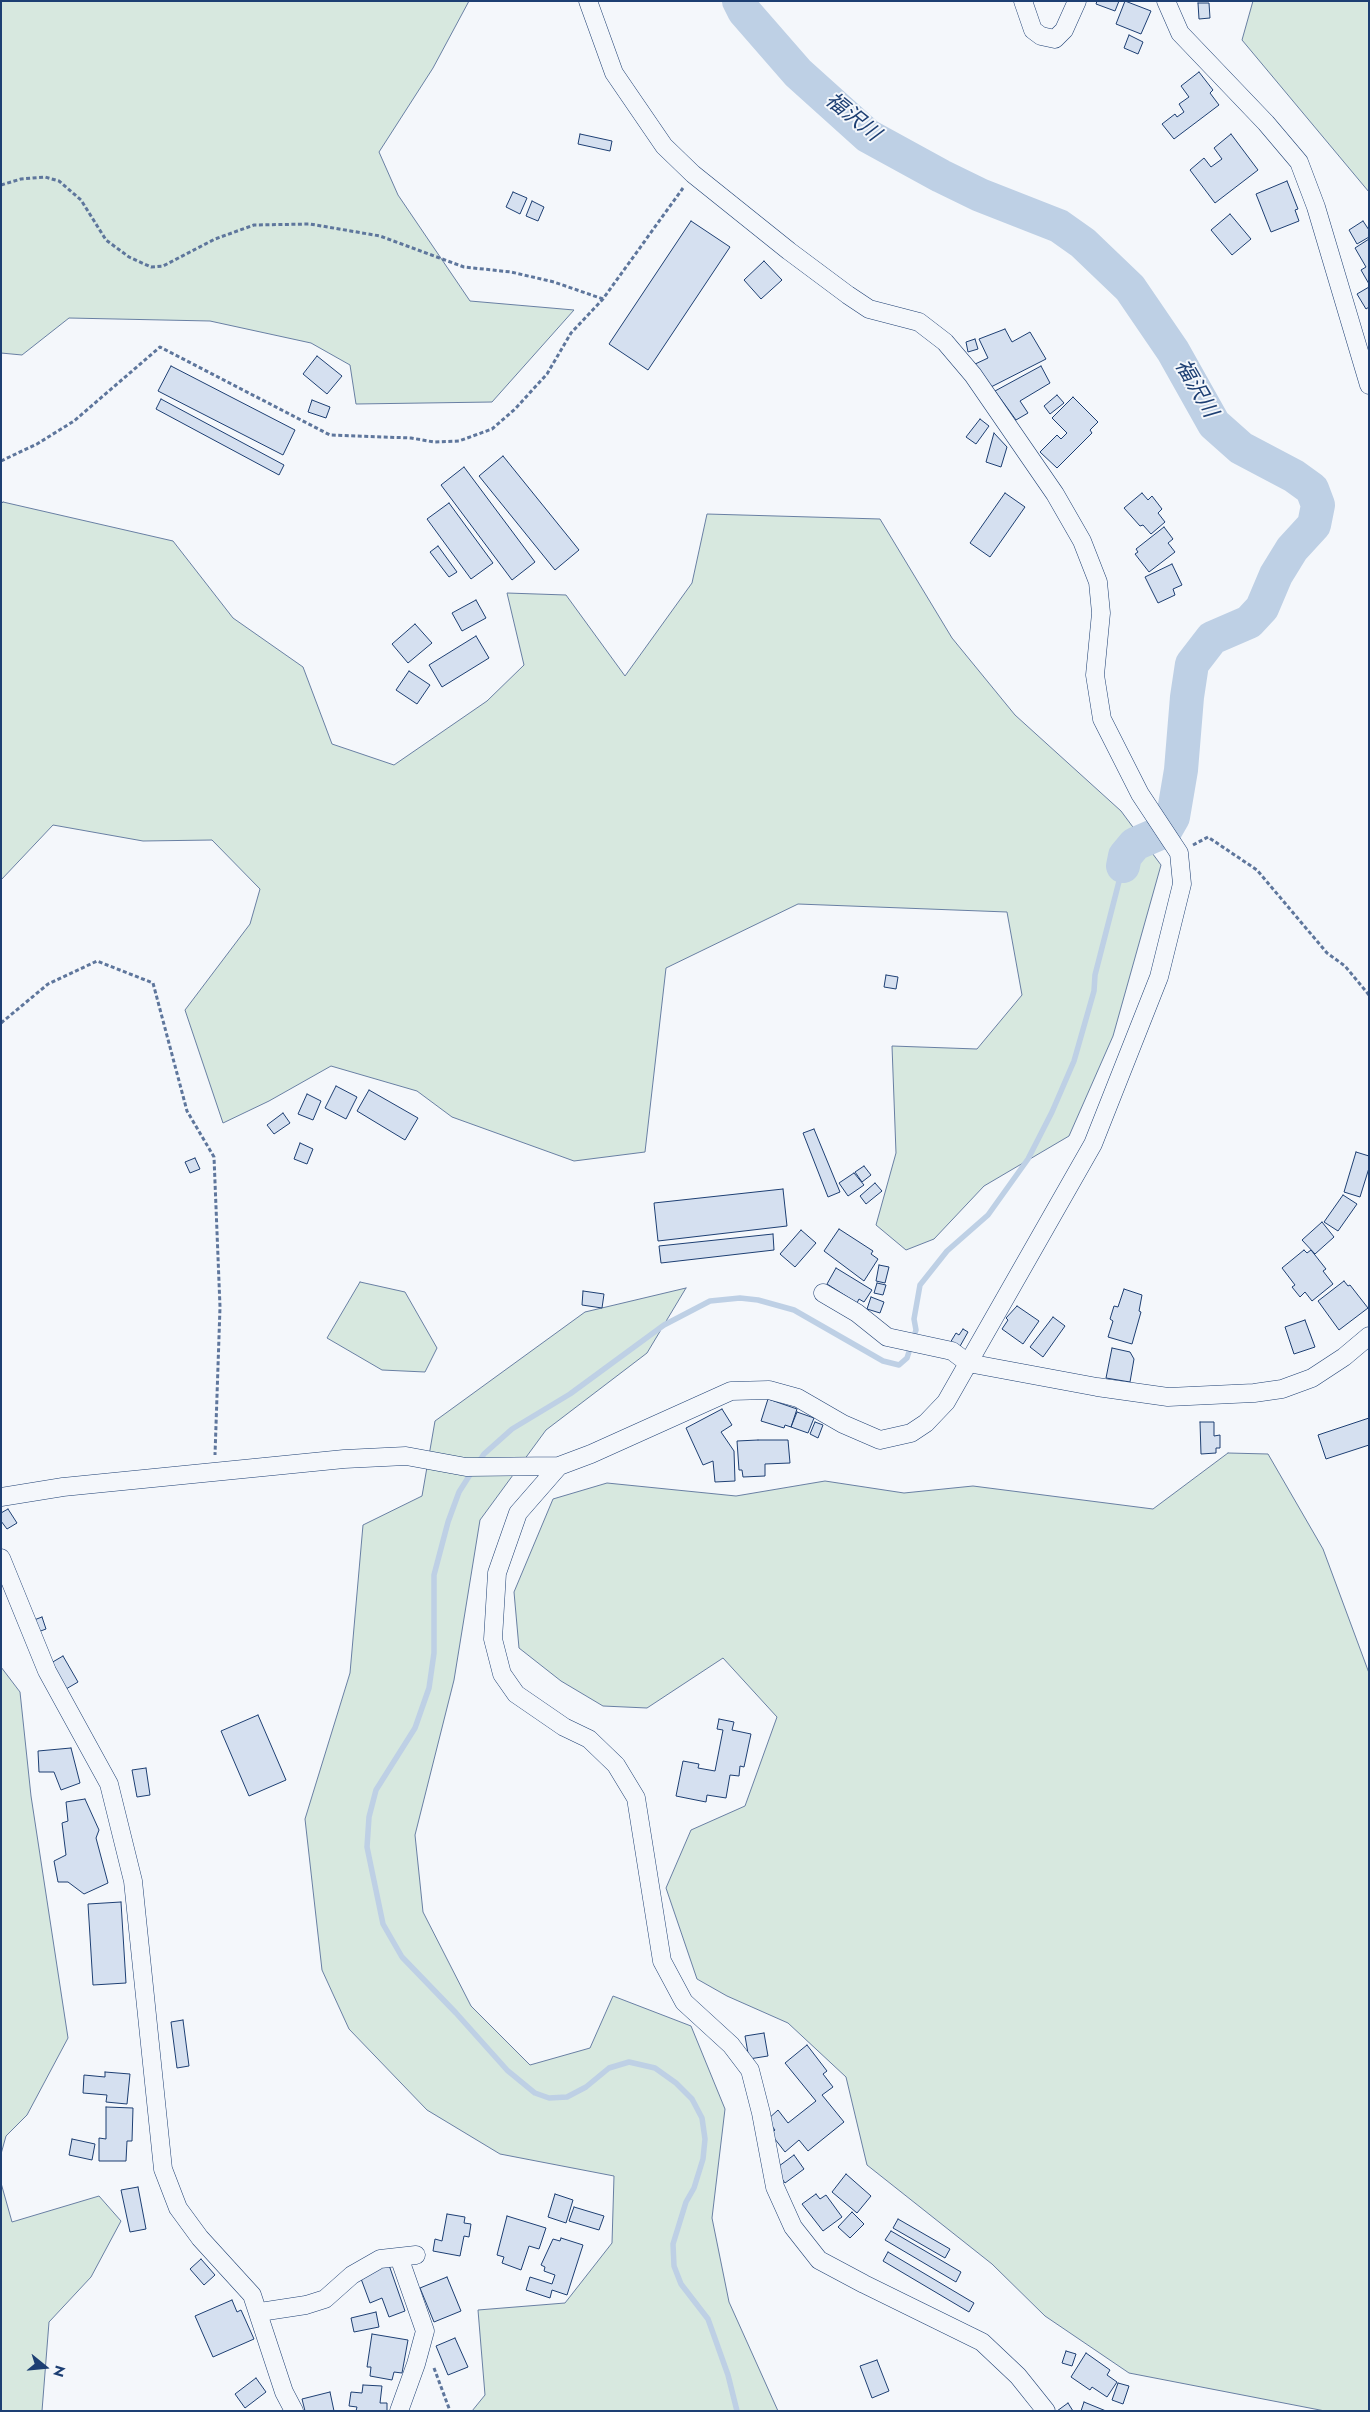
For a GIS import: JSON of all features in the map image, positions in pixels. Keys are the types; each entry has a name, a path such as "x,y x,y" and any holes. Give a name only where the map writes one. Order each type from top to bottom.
{"street":[{"path":"1,1496 63,1487 344,1459 406,1456 466,1467 559,1466 591,1454 731,1391 769,1390 798,1398 843,1424 880,1440 911,1433 926,1424 946,1402 1093,1144 1159,978 1182,884 1179,853 1140,794 1102,719 1095,675 1101,613 1098,582 1082,541 1055,494 973,375 945,342 919,322 869,309 789,251 693,174 664,146 614,72 588,1"},
{"path":"1023,1 1033,30 1041,36 1055,38 1064,30 1077,1"},
{"path":"1166,1 1180,33 1266,123 1299,162 1316,207 1369,385"},
{"path":"823,1292 857,1314 887,1337 952,1351 968,1363 1097,1387 1168,1397 1254,1393 1282,1389 1312,1378 1344,1357 1369,1336"},
{"path":"559,1466 518,1513 497,1573 493,1639 502,1674 516,1694 564,1728 589,1739 616,1765 636,1798 662,1961 684,2002 731,2045 750,2070 761,2113 775,2187 793,2228 819,2260 982,2342 1018,2376 1046,2411"},
{"path":"1,1558 47,1671 109,1784 133,1881 163,2169 178,2208 200,2238 252,2295 260,2312 284,2392 294,2411"},
{"path":"260,2312 306,2305 325,2299 352,2275 380,2259 408,2256 425,2331 416,2364 399,2411"}],"path":[{"path":"1,461 36,444 74,421 160,347 330,435 410,438 434,442 459,441 492,429 547,374 571,334 603,299 693,174"},
{"path":"1,185 21,179 45,177 59,181 82,200 106,240 129,258 151,267 164,266 215,239 254,225 310,224 380,236 464,267 511,272 554,282 603,299"},
{"path":"1179,853 1208,837 1257,870 1328,953 1345,966 1369,995"},
{"path":"1,1023 48,984 97,961 154,983 187,1111 214,1157 220,1307 214,1444 217,1473"},
{"path":"448,2404 450,2411"}],"shaded area":[{"path":"1,1 469,1 433,68 379,152 398,195 470,301 574,310 492,402 356,404 350,365 311,343 210,321 69,318 22,355 1,353"},
{"path":"1253,1 1369,1 1369,192 1242,40"},
{"path":"3,502 173,541 233,618 303,667 332,744 394,765 487,701 524,665 507,593 566,595 625,676 692,583 707,514 880,519 952,638 1015,715 1121,811 1161,865 1113,1036 1069,1136 984,1186 934,1239 906,1250 876,1225 896,1153 892,1046 977,1049 1022,995 1007,912 798,904 666,968 645,1152 574,1161 452,1117 417,1091 331,1066 269,1101 223,1123 185,1010 250,924 260,889 212,840 143,841 53,825 1,880 1,504"},
{"path":"360,1282 405,1292 437,1348 425,1372 382,1370 327,1338"},
{"path":"686,1288 647,1353 546,1430 480,1520 454,1680 415,1835 423,1912 471,2006 530,2065 590,2048 613,1996 691,2026 725,2109 712,2218 729,2302 778,2411 472,2411 485,2395 478,2310 565,2303 612,2243 614,2176 500,2154 427,2110 349,2029 322,1970 305,1819 350,1673 363,1525 422,1496 435,1421 585,1312"},
{"path":"1228,1453 1268,1454 1323,1549 1369,1673 1369,2411 1325,2411 1129,2373 1045,2316 992,2264 867,2165 846,2077 788,2023 727,1996 697,1979 666,1888 691,1830 745,1806 777,1717 723,1658 647,1708 603,1706 561,1681 519,1648 514,1592 553,1499 607,1483 736,1496 825,1481 904,1493 973,1486 1153,1509"},
{"path":"1,1667 20,1692 31,1796 68,2038 27,2115 6,2136 1,2154"},
{"path":"1,2183 12,2222 99,2196 121,2221 91,2277 49,2322 42,2411 1,2411"}],"building":[{"path":"1097,1 1119,1 1115,11 1096,4"},
{"path":"1125,1 1151,11 1141,34 1116,24"},
{"path":"1198,3 1209,3 1210,18 1199,19"},
{"path":"1129,35 1143,42 1138,54 1124,48"},
{"path":"1199,72 1213,90 1210,93 1219,105 1174,139 1162,124 1175,114 1177,117 1184,112 1179,104 1189,97 1181,86"},
{"path":"580,134 612,141 610,151 578,144"},
{"path":"1231,134 1258,170 1215,203 1190,170 1204,158 1211,167 1222,159 1214,148"},
{"path":"1287,181 1298,209 1295,210 1299,221 1271,232 1256,194"},
{"path":"513,192 527,198 520,214 506,207"},
{"path":"532,201 544,207 538,221 526,216"},
{"path":"1230,214 1251,239 1232,255 1211,230"},
{"path":"691,221 730,247 648,370 609,344"},
{"path":"1363,221 1369,230 1369,237 1357,244 1349,230"},
{"path":"1369,239 1369,284 1361,270 1366,267 1355,248"},
{"path":"764,261 782,280 761,299 744,280"},
{"path":"1369,287 1369,307 1366,309 1357,294"},
{"path":"1005,329 1012,342 1030,332 1046,359 987,389 973,365 988,358 979,339"},
{"path":"975,339 978,349 968,352 966,342"},
{"path":"317,356 342,376 327,394 303,374"},
{"path":"171,366 295,430 283,455 158,391"},
{"path":"1041,366 1050,383 1020,401 1028,413 1016,420 995,391"},
{"path":"1057,395 1064,403 1050,414 1044,406"},
{"path":"1073,397 1098,422 1090,430 1092,433 1057,468 1040,452 1057,435 1061,439 1067,433 1052,418"},
{"path":"161,399 284,465 279,475 156,409"},
{"path":"312,400 330,407 326,418 308,412"},
{"path":"980,419 989,426 976,444 966,437"},
{"path":"994,433 1007,447 1001,467 986,462"},
{"path":"503,456 579,550 555,570 479,476"},
{"path":"464,467 535,562 512,580 441,485"},
{"path":"1005,493 1025,507 990,557 970,543"},
{"path":"1142,493 1148,500 1152,496 1162,509 1158,513 1165,522 1151,534 1143,525 1140,526 1124,508"},
{"path":"449,503 493,563 471,579 427,519"},
{"path":"1164,527 1173,539 1168,543 1175,552 1149,572 1135,554 1138,552 1136,549"},
{"path":"438,546 457,572 449,577 430,552"},
{"path":"1172,564 1182,585 1173,589 1175,595 1158,603 1145,577"},
{"path":"476,600 486,618 462,631 452,613"},
{"path":"415,624 432,643 408,663 392,644"},
{"path":"476,636 489,658 442,687 429,665"},
{"path":"409,671 430,685 417,704 396,690"},
{"path":"886,975 898,977 896,989 884,987"},
{"path":"336,1086 357,1097 346,1119 325,1108"},
{"path":"369,1090 418,1118 405,1140 357,1111"},
{"path":"307,1094 321,1101 313,1120 298,1114"},
{"path":"283,1113 290,1123 274,1134 267,1125"},
{"path":"814,1129 840,1192 828,1197 803,1133"},
{"path":"300,1143 313,1149 307,1164 294,1159"},
{"path":"1356,1152 1369,1156 1369,1168 1360,1197 1344,1192"},
{"path":"195,1158 200,1169 190,1173 185,1162"},
{"path":"864,1166 871,1175 862,1182 855,1172"},
{"path":"854,1173 864,1185 848,1196 839,1183"},
{"path":"875,1183 882,1191 866,1204 860,1196"},
{"path":"783,1189 787,1226 658,1241 654,1203"},
{"path":"1343,1195 1357,1204 1338,1231 1324,1222"},
{"path":"1322,1222 1334,1237 1315,1254 1302,1240"},
{"path":"839,1229 873,1251 871,1254 878,1259 864,1281 824,1251"},
{"path":"801,1230 816,1243 795,1267 780,1254"},
{"path":"773,1234 774,1250 661,1263 659,1246"},
{"path":"1304,1250 1307,1253 1311,1250 1326,1269 1323,1271 1333,1284 1312,1301 1305,1292 1300,1297 1292,1287 1295,1285 1282,1268"},
{"path":"879,1265 889,1267 885,1283 876,1281"},
{"path":"836,1268 872,1290 864,1302 859,1299 857,1303 827,1284"},
{"path":"1344,1281 1348,1286 1350,1285 1368,1308 1339,1330 1318,1301"},
{"path":"877,1283 886,1285 883,1295 874,1293"},
{"path":"1124,1289 1142,1295 1139,1311 1141,1312 1132,1344 1108,1337 1113,1321 1110,1319 1114,1306 1118,1307"},
{"path":"583,1291 604,1294 602,1308 582,1305"},
{"path":"871,1297 884,1302 880,1313 867,1309"},
{"path":"1017,1306 1039,1321 1023,1344 1002,1329 1008,1320 1006,1318"},
{"path":"1053,1317 1065,1326 1043,1357 1030,1347"},
{"path":"1305,1320 1315,1347 1294,1354 1285,1327"},
{"path":"963,1329 968,1332 959,1348 950,1343 956,1333 959,1335"},
{"path":"1112,1348 1130,1352 1134,1359 1130,1382 1106,1378"},
{"path":"768,1399 797,1409 791,1427 785,1425 784,1428 761,1421"},
{"path":"722,1409 732,1425 721,1432 734,1451 735,1481 715,1482 713,1461 703,1465 686,1428"},
{"path":"797,1412 814,1418 808,1433 791,1427"},
{"path":"1369,1418 1369,1445 1326,1459 1318,1435"},
{"path":"815,1422 823,1425 818,1438 810,1434"},
{"path":"1200,1422 1214,1422 1214,1436 1220,1435 1220,1448 1216,1448 1216,1453 1201,1454"},
{"path":"788,1440 790,1463 765,1464 765,1476 743,1477 742,1470 739,1470 737,1441"},
{"path":"8,1509 17,1523 7,1529 1,1521 1,1513"},
{"path":"42,1617 46,1629 38,1632 34,1620"},
{"path":"63,1656 78,1682 66,1689 51,1663"},
{"path":"258,1715 286,1780 249,1796 221,1731"},
{"path":"719,1719 734,1722 732,1730 751,1734 744,1767 740,1766 739,1776 730,1775 726,1798 707,1795 706,1802 676,1796 683,1761 699,1764 698,1768 715,1771 723,1730 717,1729"},
{"path":"71,1748 80,1783 61,1790 54,1772 39,1772 38,1751"},
{"path":"146,1768 150,1795 137,1797 132,1770"},
{"path":"85,1799 99,1830 96,1838 108,1883 84,1894 68,1882 58,1882 54,1861 66,1855 62,1823 68,1821 66,1802"},
{"path":"121,1902 126,1983 93,1985 88,1904"},
{"path":"183,2020 189,2066 177,2068 171,2022"},
{"path":"764,2033 768,2056 749,2059 745,2036"},
{"path":"807,2045 827,2071 823,2074 833,2087 822,2095 844,2122 808,2151 799,2140 785,2152 771,2134 775,2130 767,2120 778,2110 788,2123 816,2101 785,2063"},
{"path":"105,2072 130,2074 127,2104 106,2102 107,2095 83,2093 84,2075 105,2077"},
{"path":"106,2107 133,2108 132,2141 127,2141 126,2161 99,2161 99,2138 106,2139"},
{"path":"72,2139 95,2144 92,2160 69,2155"},
{"path":"794,2155 804,2169 785,2183 775,2169"},
{"path":"846,2174 871,2196 857,2213 832,2192"},
{"path":"138,2187 146,2229 130,2232 121,2190"},
{"path":"555,2194 573,2200 566,2223 548,2217"},
{"path":"816,2194 820,2199 826,2195 842,2217 823,2231 802,2204"},
{"path":"574,2207 604,2216 599,2230 569,2221"},
{"path":"852,2212 864,2224 850,2238 838,2227"},
{"path":"447,2214 465,2217 464,2223 471,2224 469,2237 464,2236 460,2256 433,2251 435,2239 442,2241"},
{"path":"507,2216 546,2228 539,2249 529,2246 521,2270 502,2263 504,2257 497,2255"},
{"path":"898,2219 950,2249 945,2258 893,2228"},
{"path":"891,2231 961,2272 956,2282 885,2240"},
{"path":"561,2238 583,2245 567,2295 552,2290 550,2298 526,2290 530,2277 552,2284 555,2275 544,2271 545,2267 541,2265 553,2239 560,2241"},
{"path":"888,2252 974,2303 969,2312 883,2261"},
{"path":"201,2259 215,2275 204,2285 190,2269"},
{"path":"389,2265 405,2311 389,2317 382,2298 370,2303 360,2276"},
{"path":"447,2277 461,2311 434,2322 420,2288"},
{"path":"232,2300 237,2312 241,2310 254,2339 213,2357 195,2316"},
{"path":"376,2312 379,2327 354,2332 351,2318"},
{"path":"372,2334 408,2340 402,2373 394,2372 392,2380 370,2376 371,2367 367,2367"},
{"path":"455,2338 468,2367 448,2375 436,2346"},
{"path":"1066,2351 1076,2354 1072,2366 1062,2363"},
{"path":"1086,2353 1110,2370 1107,2375 1117,2382 1107,2397 1092,2387 1090,2390 1071,2377"},
{"path":"877,2360 889,2391 872,2398 860,2366"},
{"path":"256,2378 266,2392 245,2408 235,2394"},
{"path":"1118,2383 1129,2386 1123,2404 1112,2400"},
{"path":"363,2385 382,2386 380,2403 387,2403 387,2411 356,2411 357,2407 349,2406 351,2392 362,2393"},
{"path":"330,2392 334,2411 305,2411 302,2399"},
{"path":"1084,2402 1106,2411 1081,2411"},
{"path":"1068,2403 1073,2411 1057,2411"}],"waterway":[{"name":"福沢川","path":"739,1 744,11 798,73 868,136 980,195 1059,226 1083,243 1130,288 1173,351 1214,424 1241,448 1294,476 1312,489 1318,505 1314,525 1292,549 1276,575 1262,608 1249,622 1212,638 1192,664 1187,697 1181,770 1173,817 1165,831 1135,844 1125,856 1123,866"},
{"path":"478,1463 484,1454 512,1429 570,1394 664,1325 710,1301 740,1298 758,1300 794,1310 883,1361 899,1365 907,1358 916,1330 914,1319 920,1285 947,1251 988,1215 1028,1159 1052,1112 1074,1061 1094,991 1095,975 1123,866"},
{"path":"473,1470 459,1492 448,1522 434,1575 434,1653 429,1688 415,1728 376,1790 369,1817 367,1847 383,1924 402,1957 507,2070 535,2093 549,2098 567,2097 586,2087 609,2068 629,2062 655,2068 676,2083 692,2099 702,2118 705,2139 703,2159 694,2188 686,2202 673,2244 674,2266 681,2284 708,2319 728,2375 737,2411"}]}
